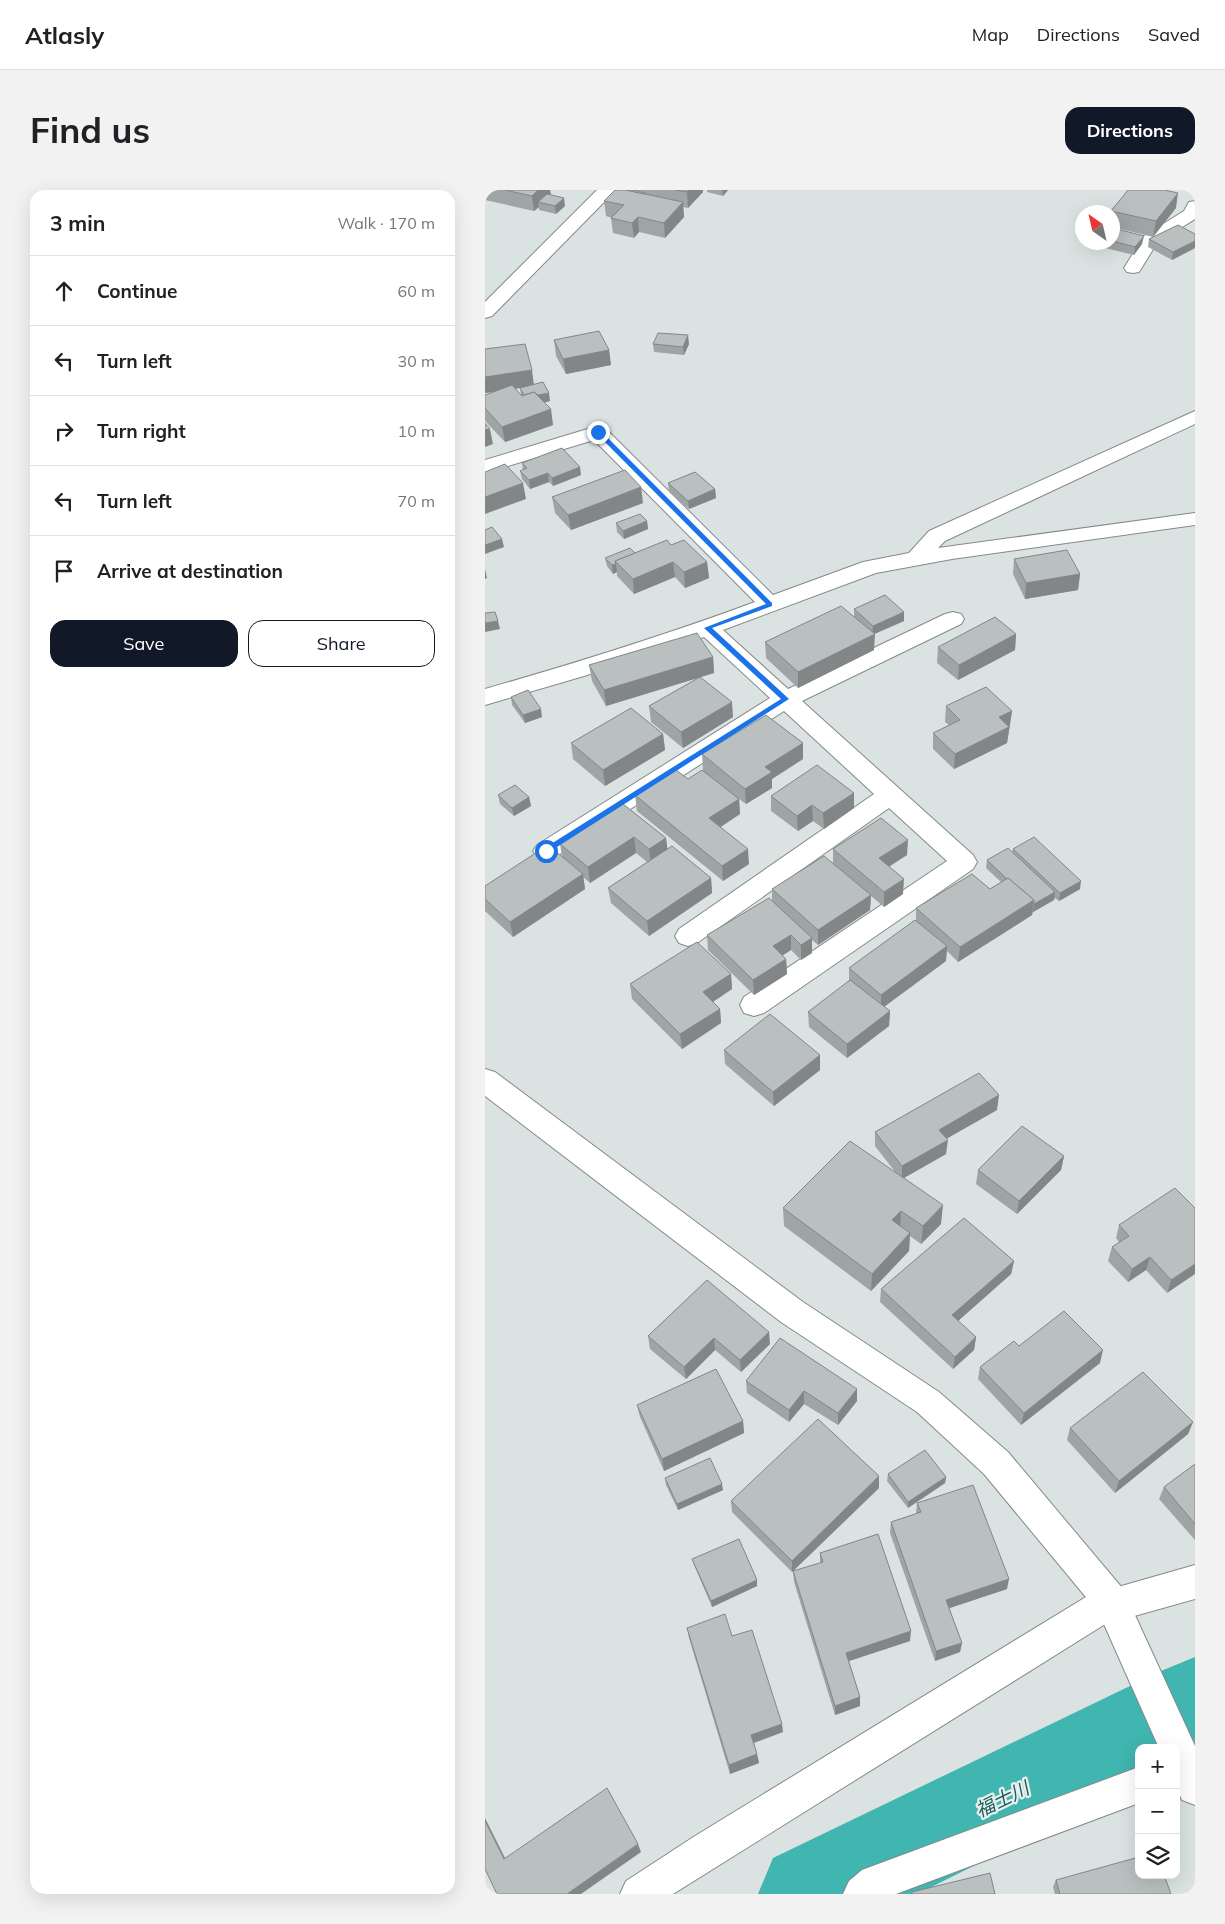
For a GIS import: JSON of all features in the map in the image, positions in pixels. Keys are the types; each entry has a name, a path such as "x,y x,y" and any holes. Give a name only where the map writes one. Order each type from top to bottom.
{"street":[{"path":"485,312 607,190"},
{"path":"1133,268 1151,240 1191,214 1195,206"},
{"path":"917,558 937,536 1195,417"},
{"path":"485,467 598,432 770,604"},
{"path":"485,697 576,671 707,628 871,567 961,550 1195,519"},
{"path":"546,851 786,699 953,619"},
{"path":"707,628 964,862 754,1005"},
{"path":"688,936 891,795"},
{"path":"485,1080 792,1312 928,1402 996,1463 1112,1603 1185,1772"},
{"path":"639,1894 708,1849 1112,1603 1195,1582"},
{"path":"862,1894 875,1883 1135,1786"}],"building":[{"path":"505,190 538,190 532,196"},
{"path":"615,190 626,190 683,202 664,223 638,217 632,223 611,218 624,205 604,201"},
{"path":"626,190 632,190 645,193 644,194"},
{"path":"1128,190 1165,190 1178,193 1156,221 1120,213 1120,205 1116,205"},
{"path":"547,194 564,198 555,206 538,202"},
{"path":"1178,225 1195,234 1195,241 1173,252 1149,239"},
{"path":"1120,230 1144,236 1135,247 1120,243"},
{"path":"599,331 609,350 563,359 554,340"},
{"path":"658,333 688,335 683,347 653,344"},
{"path":"525,344 532,370 485,377 485,349"},
{"path":"543,382 549,393 538,395 534,392 524,395 520,388"},
{"path":"512,385 522,396 534,392 551,409 502,427 485,408 485,395"},
{"path":"485,423 490,429 485,430"},
{"path":"562,448 580,467 552,478 548,473 529,480 520,471 527,468 522,463"},
{"path":"505,464 523,483 485,497 485,472"},
{"path":"625,470 641,487 568,515 552,497"},
{"path":"695,472 715,489 688,501 668,483"},
{"path":"640,514 647,521 623,531 616,523"},
{"path":"492,527 502,539 485,545 485,530"},
{"path":"667,540 671,545 684,540 707,562 684,572 673,562 633,579 615,561"},
{"path":"630,548 635,553 615,561 616,564 612,565 605,558"},
{"path":"1067,550 1080,574 1026,583 1014,559"},
{"path":"885,595 904,612 873,626 854,609"},
{"path":"841,606 875,634 798,672 765,642"},
{"path":"495,612 498,621 485,623 485,613"},
{"path":"995,617 1016,634 959,665 938,647"},
{"path":"697,633 713,657 604,690 589,665"},
{"path":"700,677 732,702 681,732 649,706"},
{"path":"986,687 1012,711 999,717 1009,727 955,754 933,733 960,720 946,706"},
{"path":"528,690 541,709 523,715 511,697"},
{"path":"631,708 663,734 603,770 571,743"},
{"path":"766,715 803,743 765,767 772,772 745,789 702,754"},
{"path":"817,765 854,793 823,813 812,805 797,816 771,796"},
{"path":"676,770 688,779 702,770 739,799 709,818 748,849 722,866 635,795"},
{"path":"515,785 529,797 512,808 498,795"},
{"path":"623,804 666,838 649,849 634,837 588,867 560,844"},
{"path":"881,818 908,840 879,858 904,879 884,892 833,849"},
{"path":"1034,837 1081,881 1060,893 1013,849"},
{"path":"548,845 583,874 510,922 485,899 485,886"},
{"path":"672,846 711,878 647,921 608,888"},
{"path":"1008,848 1055,892 1034,904 1034,900 1007,879 987,860"},
{"path":"824,856 871,895 818,930 772,889"},
{"path":"972,874 990,889 1008,878 1034,900 960,947 916,908"},
{"path":"769,898 812,938 801,945 791,935 773,946 786,959 753,980 707,935"},
{"path":"915,920 947,946 881,995 849,968"},
{"path":"697,942 731,974 703,992 720,1009 680,1034 630,984"},
{"path":"850,980 890,1011 847,1044 808,1012"},
{"path":"770,1014 820,1055 773,1092 724,1050"},
{"path":"979,1073 999,1095 939,1130 948,1140 902,1166 875,1132"},
{"path":"1022,1126 1064,1156 1019,1201 978,1170"},
{"path":"850,1141 943,1205 923,1226 901,1211 892,1220 910,1233 872,1274 783,1208"},
{"path":"1175,1188 1195,1208 1195,1264 1171,1280 1150,1257 1132,1269 1112,1247 1129,1236 1119,1225"},
{"path":"964,1218 1014,1261 952,1315 976,1337 955,1357 881,1289"},
{"path":"707,1280 769,1332 740,1360 714,1338 684,1367 648,1336"},
{"path":"1064,1311 1103,1350 1024,1413 980,1367 1014,1341 1019,1346"},
{"path":"780,1338 857,1389 838,1413 804,1391 789,1410 746,1381"},
{"path":"716,1369 743,1421 662,1459 637,1405"},
{"path":"1143,1372 1193,1422 1119,1481 1070,1428"},
{"path":"818,1419 879,1476 792,1561 731,1501"},
{"path":"925,1450 946,1477 908,1502 888,1474"},
{"path":"710,1458 722,1484 677,1504 665,1478"},
{"path":"1195,1464 1195,1524 1164,1487"},
{"path":"973,1485 1009,1579 946,1600 962,1643 936,1651 891,1522 921,1512 917,1503"},
{"path":"878,1534 911,1631 846,1653 860,1697 835,1706 793,1571 823,1562 820,1553"},
{"path":"739,1539 757,1580 711,1601 692,1559"},
{"path":"725,1614 732,1636 752,1630 782,1724 751,1735 757,1754 729,1765 687,1628"},
{"path":"607,1788 638,1844 567,1894 497,1894 485,1869 485,1821 504,1859"},
{"path":"1135,1858 1135,1879 1165,1879 1171,1894 1060,1894 1056,1880"},
{"path":"990,1873 995,1894 912,1894 912,1892"}],"waterway":[{"name":"福士川","path":"809,1894 1195,1705"}],"route":[{"path":"546,851 786,699 707,628 770,604 598,432"}]}
